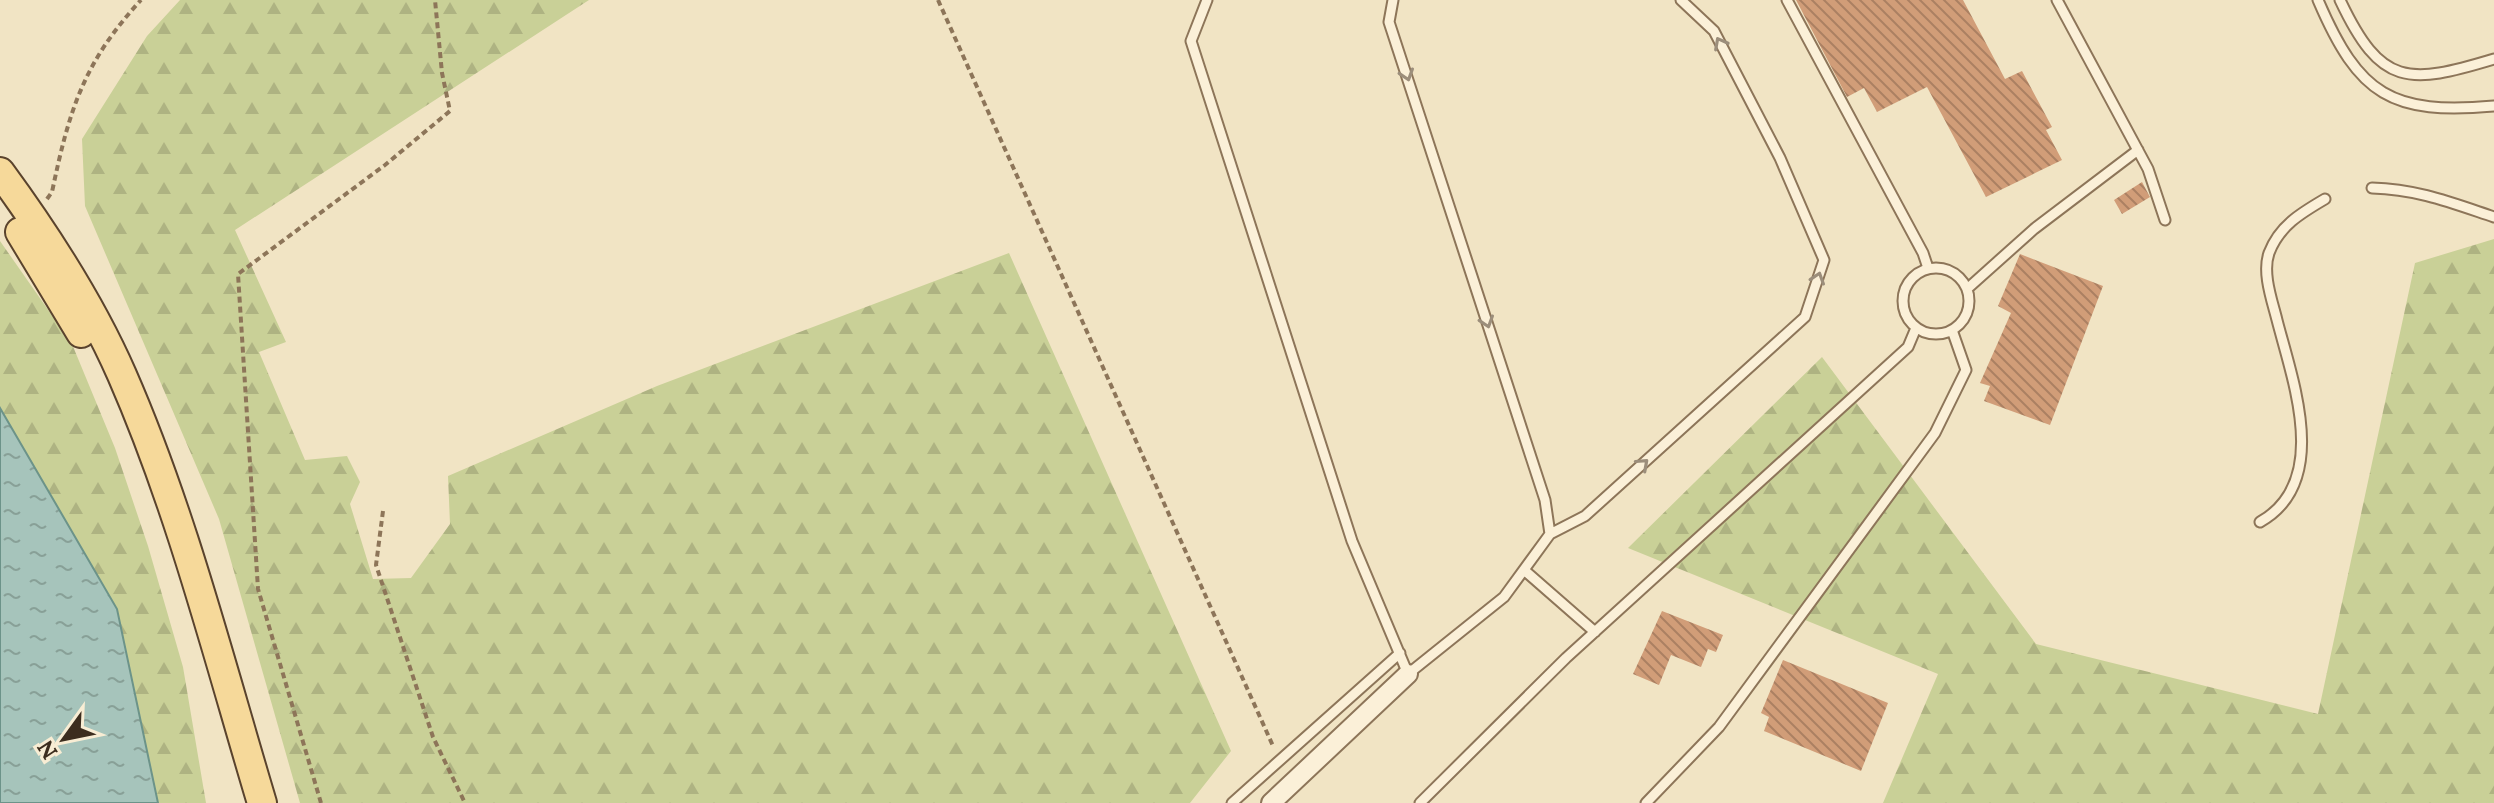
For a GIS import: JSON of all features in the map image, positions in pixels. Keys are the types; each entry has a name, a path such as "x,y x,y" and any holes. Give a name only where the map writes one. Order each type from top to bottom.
{"main road":[{"path":"0,172 74,280 122,375 176,522 262,803"},
{"path":"0,201 76,323 119,414 170,560 244,803"}],"street":[{"path":"1271,803 1408,674"}],"lane":[{"path":"1207,0 1191,41 1352,541 1408,674 1504,597 1550,534 1585,516 1805,317 1824,260 1780,158 1714,31 1681,0"},
{"path":"1393,0 1389,22 1545,500 1550,534"},
{"path":"1787,0 1923,253 1928,268"},
{"path":"2057,0 2138,150 2165,220"},
{"path":"2318,0 2347,56 2387,95 2421,108 2494,106"},
{"path":"2340,0 2364,47 2393,70 2432,76 2494,59"},
{"path":"1967,289 2034,229 2138,150"},
{"path":"2372,188 2406,189 2435,195 2494,217"},
{"path":"2260,522 2280,511 2296,481 2303,455 2288,362 2269,289 2268,255 2282,229 2325,199"},
{"path":"1928,268 1947,269 1967,289 1969,308 1952,330 1934,334 1916,328 1909,320 1903,299 1910,280 1928,268"},
{"path":"1420,803 1595,632 1908,347 1916,328"},
{"path":"1646,803 1719,727 1935,433 1966,370 1952,330"},
{"path":"1524,570 1595,632"},
{"path":"1232,803 1400,653"}],"path":[{"path":"29,212 52,192 68,120 85,74 141,0"},
{"path":"321,803 258,589 238,274 385,165 450,111 442,73 435,0"},
{"path":"938,0 1279,760"},
{"path":"383,511 376,565 433,737 465,803"}],"green space":[{"path":"180,0 589,0 235,230 286,342 259,352 305,460 347,456 360,482 350,504 373,579 411,578 450,524 448,476 657,386 1009,253 1231,751 1190,803 300,803 219,519 85,206 82,139 147,36"},
{"path":"2494,239 2494,803 1883,803 1938,674 1628,548 1822,357 2036,644 2318,714 2415,263"},
{"path":"0,241 72,344 115,448 148,546 183,667 206,803 158,803 116,609 0,408"}],"water":[{"path":"0,408 117,609 158,803 0,803"}],"building":[{"path":"1796,0 1963,0 2005,79 2022,71 2052,127 2046,130 2062,160 1986,197 1927,87 1877,112 1864,88 1847,97"},
{"path":"2142,182 2150,197 2122,214 2114,200"},
{"path":"2020,254 2103,286 2050,425 1984,401 1990,386 1980,383 2011,313 1998,306"},
{"path":"1662,611 1723,635 1716,652 1708,649 1701,667 1671,655 1659,685 1633,674"},
{"path":"1783,660 1888,703 1861,771 1764,731 1769,717 1761,713"}]}
